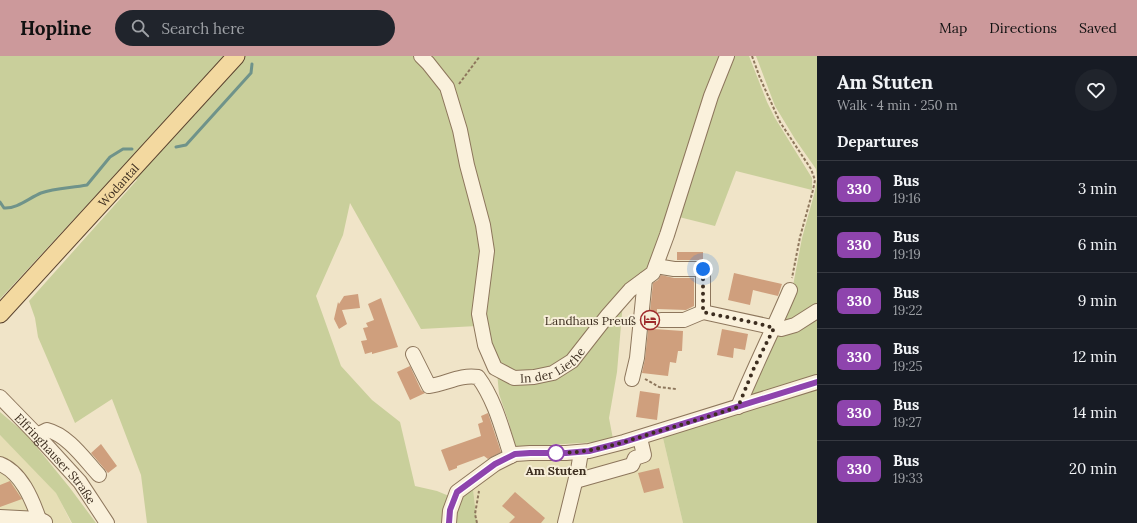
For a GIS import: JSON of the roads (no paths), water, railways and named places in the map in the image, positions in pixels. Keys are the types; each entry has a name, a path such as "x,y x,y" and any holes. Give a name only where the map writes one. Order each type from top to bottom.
{"main road":[{"name":"Wodantal","path":"0,314 236,56"}],"street":[{"name":"In der Liethe","path":"421,56 448,87 483,226 486,251 479,314 485,345 494,368 514,378 553,373 572,361 612,310 630,290 653,273 667,235 711,96 727,56"},
{"path":"656,266 674,269 703,269 703,312"},
{"path":"633,375 637,358 644,279"},
{"path":"738,407 754,368 774,328 790,290"},
{"path":"661,320 684,320 703,312 781,329 795,326 817,311"},
{"path":"413,354 429,386 437,385 460,377 478,377 484,385 493,404 511,456"},
{"path":"449,523 450,510 457,492 495,464 515,454 589,451 640,438 817,382"},
{"name":"Elfringhauser Straße","path":"0,397 80,482 107,523"},
{"path":"37,435 47,430 53,431 71,444 99,475"},
{"path":"576,479 580,480 632,465 635,458 644,455 640,438"},
{"path":"565,523 581,452"},
{"path":"0,464 6,466 18,476 43,521"},
{"path":"0,517 43,521"}],"waterway":[{"path":"176,147 186,145 251,73 252,64"},
{"path":"0,202 4,208 9,208 46,191 87,185 110,157 123,149 132,149"}],"place":[{"name":"Landhaus Preuß","path":"650,320"},
{"name":"Am Stuten","path":"556,453"}]}
